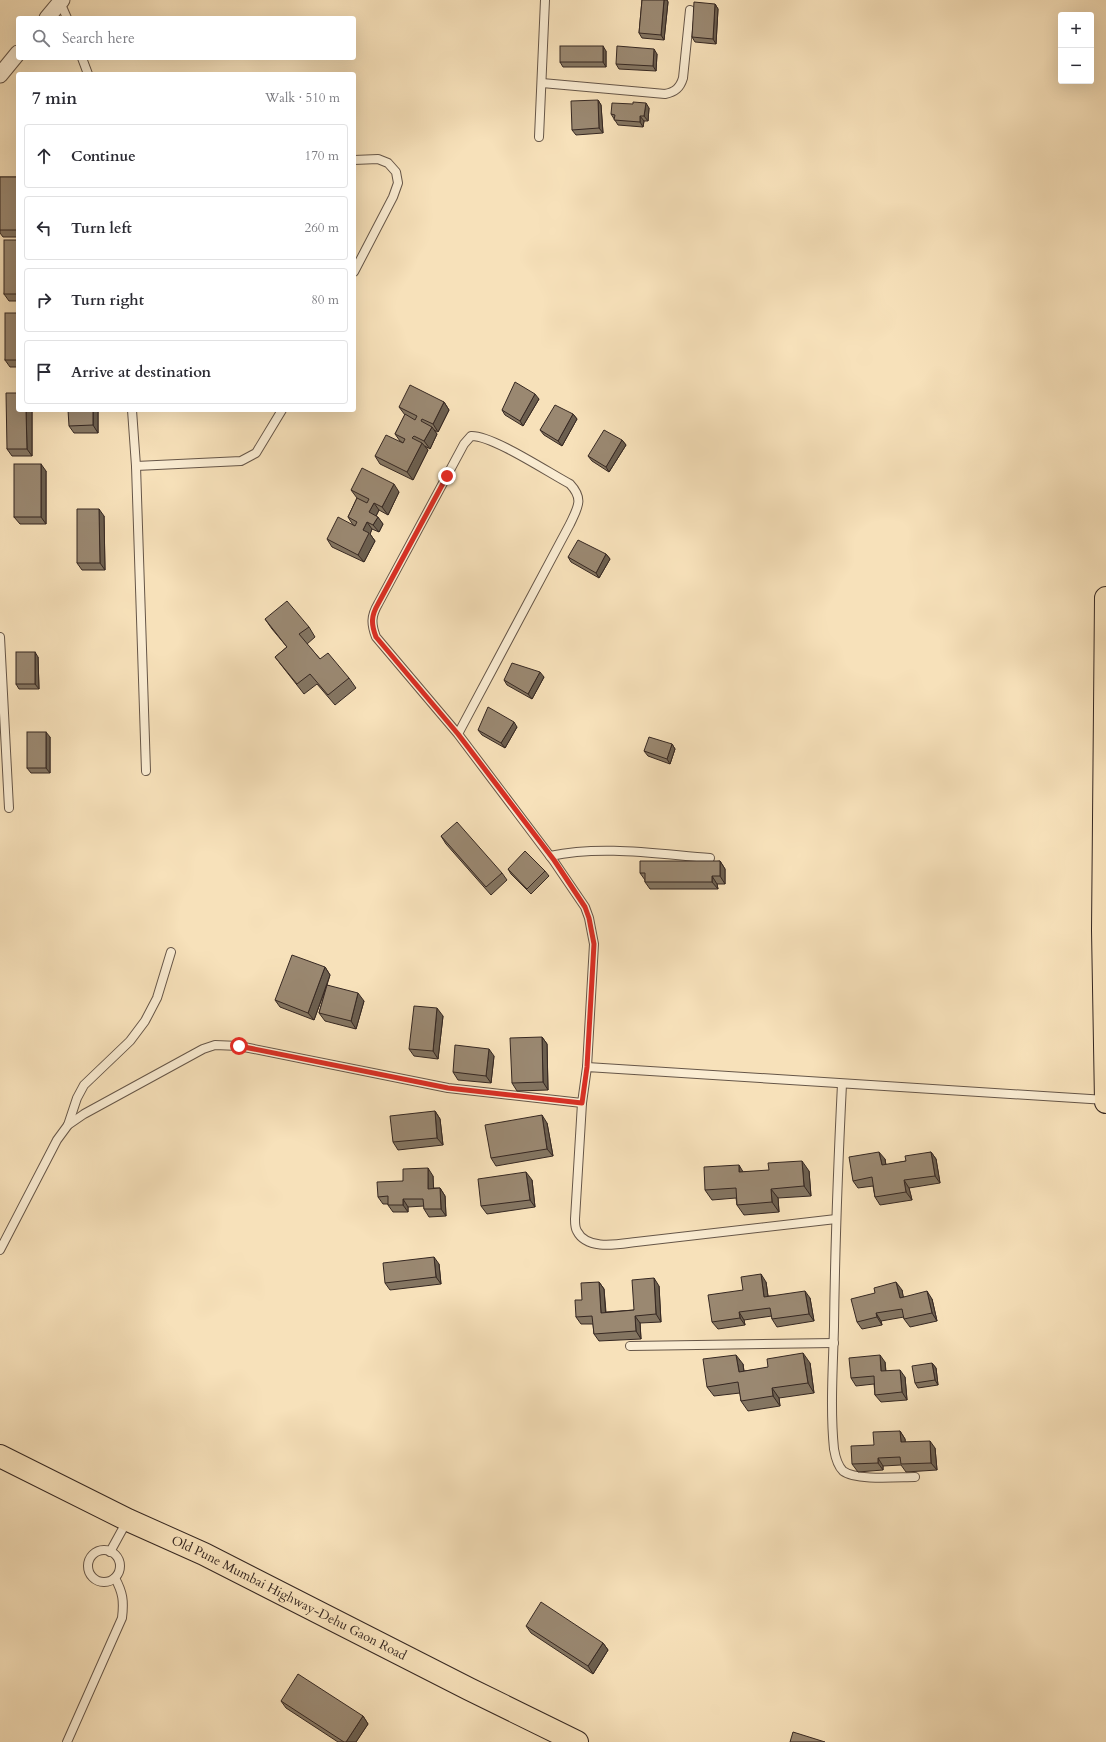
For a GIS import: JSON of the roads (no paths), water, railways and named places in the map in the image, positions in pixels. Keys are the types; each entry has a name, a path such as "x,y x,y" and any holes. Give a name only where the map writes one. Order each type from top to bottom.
{"main road":[{"path":"1106,598 1103,915 1106,1101"},
{"name":"Old Pune Mumbai Highway-Dehu Gaon Road","path":"0,1456 128,1520 204,1554 462,1686 577,1742"}],"street":[{"path":"49,16 61,1"},
{"path":"0,76 16,56"}],"lane":[{"path":"539,137 545,0"},
{"path":"61,1 66,16"},
{"path":"542,83 665,94 674,92 681,85 683,78 690,10"},
{"path":"83,60 87,72"},
{"path":"356,160 378,159 388,163 396,172 398,183 393,197 356,268"},
{"path":"132,412 136,466 146,772"},
{"path":"136,466 241,461 256,453 281,412"},
{"path":"458,734 570,524 577,509 579,500 576,491 570,484 504,447 476,436 471,436 464,444 372,615 372,625 376,637 458,734 550,856 585,907 592,930 594,944 594,966 574,1219 577,1231 584,1239 592,1243 606,1244 836,1220"},
{"path":"0,637 9,808"},
{"path":"550,856 573,852 603,851 710,858"},
{"path":"0,1250 57,1140 68,1125 77,1098 84,1084 130,1041 145,1021 157,998 171,952"},
{"path":"68,1125 84,1114 203,1049 215,1045 239,1046 448,1088 582,1103"},
{"path":"587,1067 1106,1101"},
{"path":"842,1084 836,1220 833,1402 834,1450 843,1471 851,1475 863,1477 915,1477"},
{"path":"630,1346 834,1343"},
{"path":"110,1552 128,1520"},
{"path":"105,1550 110,1552 118,1559 120,1564 118,1574 115,1578 106,1582 96,1580 89,1572 88,1567 91,1557 95,1553 105,1550"},
{"path":"67,1742 122,1618 124,1607 122,1592 115,1578"}]}
